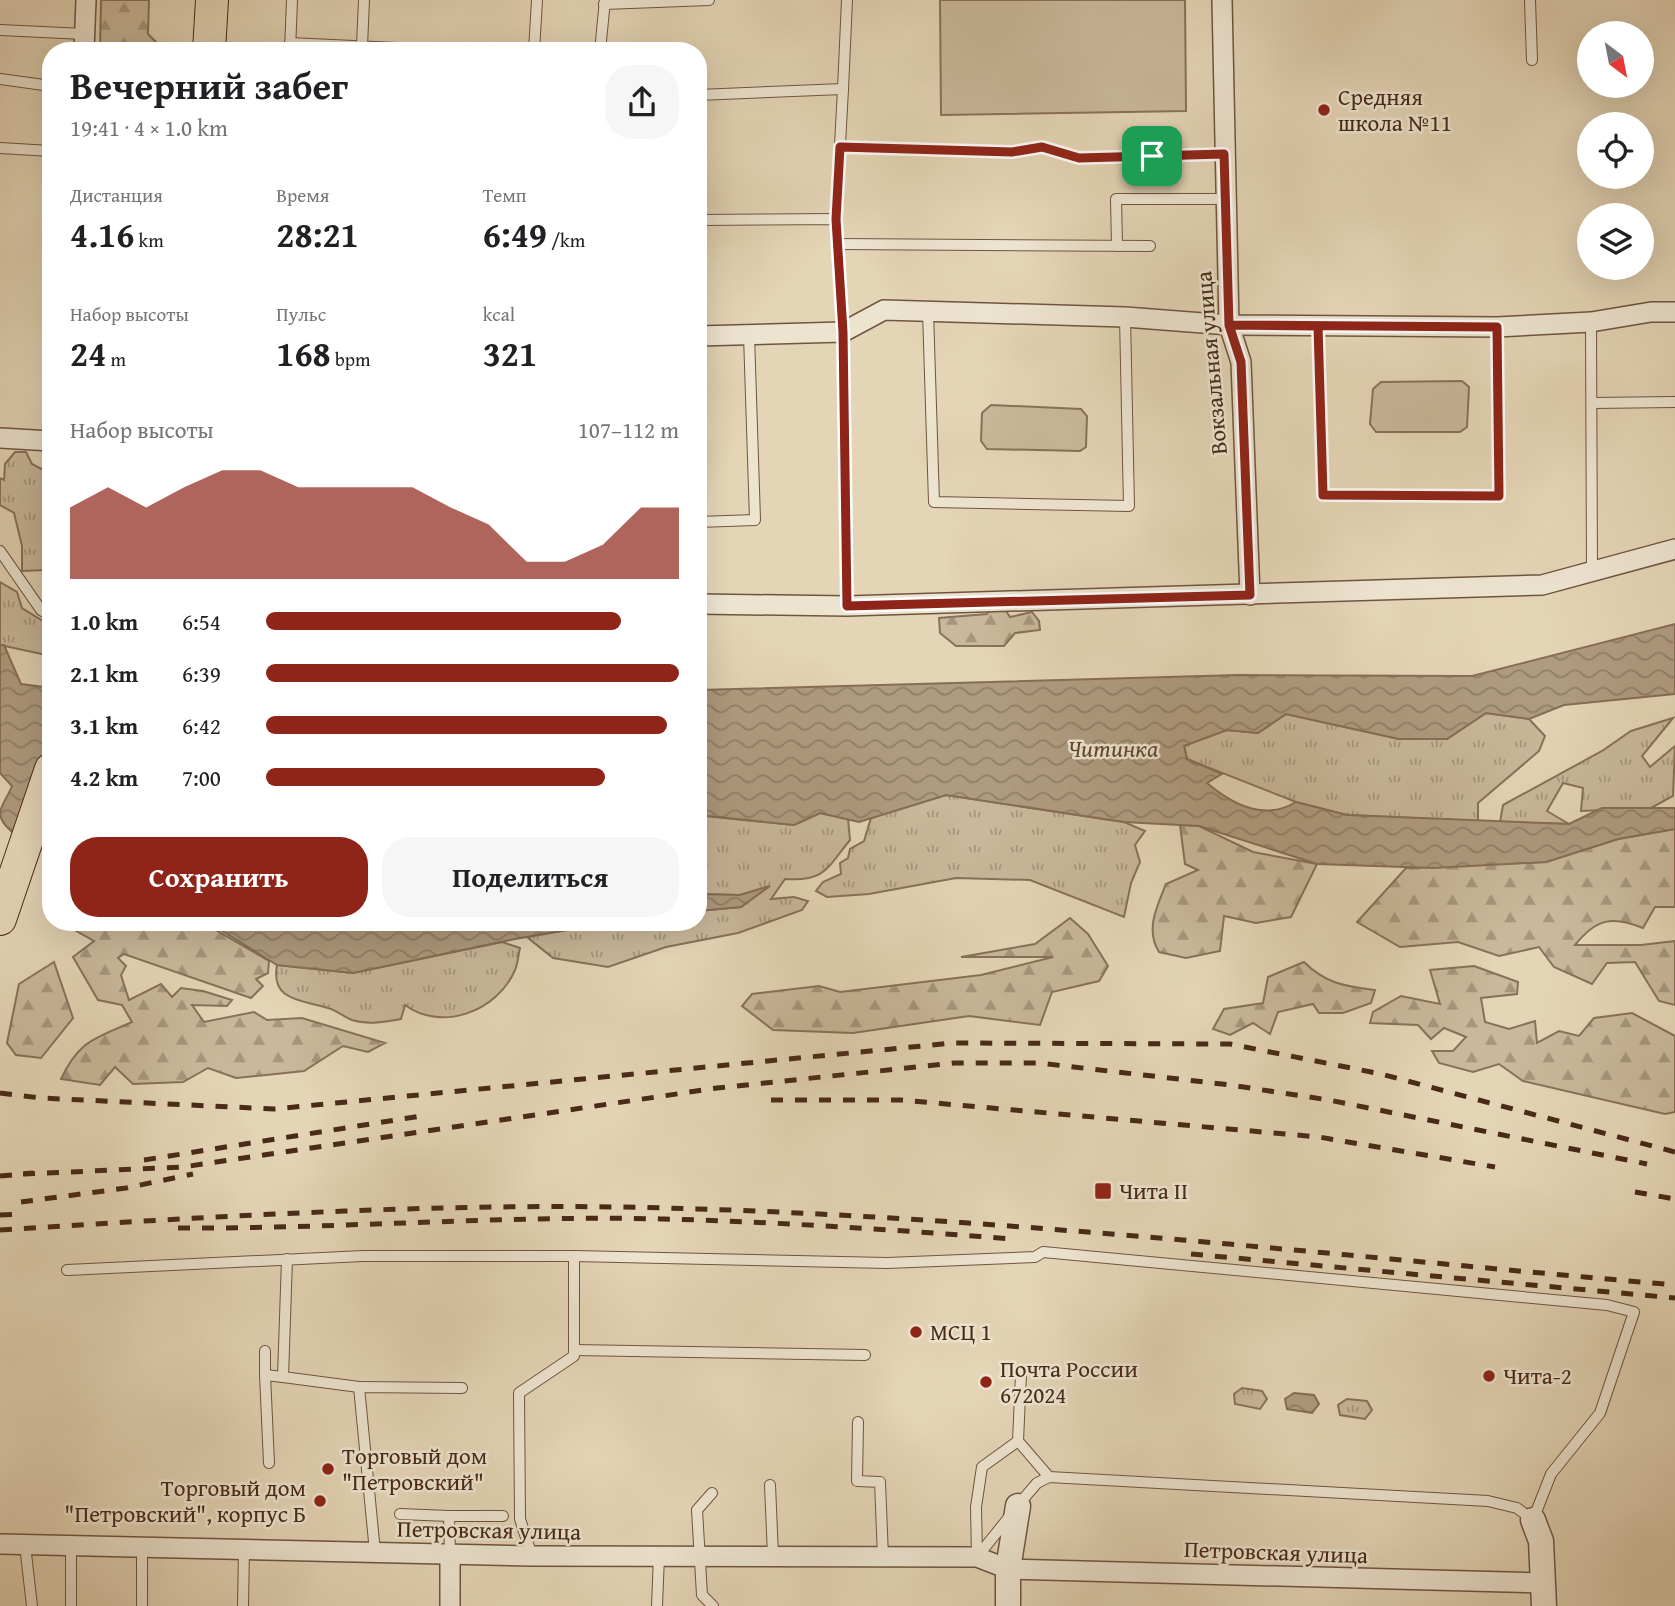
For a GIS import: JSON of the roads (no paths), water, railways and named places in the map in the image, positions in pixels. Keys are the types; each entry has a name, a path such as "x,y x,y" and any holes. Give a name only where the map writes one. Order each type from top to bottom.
{"main road":[{"path":"210,42 212,0"},
{"path":"0,919 42,795"}],"street":[{"path":"84,42 86,0"},
{"name":"Вокзальная улица","path":"1222,0 1229,325 1241,362 1250,595"},
{"path":"707,336 843,332 884,310 1125,317 1229,325 1497,327 1591,322 1651,312 1675,312"},
{"path":"0,438 42,440"},
{"path":"707,604 847,606 1542,585 1675,549"},
{"path":"1008,1606 1008,1569 1018,1506"},
{"path":"1533,1520 1541,1541 1543,1595"},
{"name":"Петровская улица","path":"0,1544 450,1555 978,1557"},
{"path":"450,1555 450,1606"},
{"path":"978,1557 1008,1569"},
{"name":"Петровская улица","path":"1008,1569 1543,1595"}],"lane":[{"path":"290,42 292,0"},
{"path":"362,42 364,0"},
{"path":"535,42 537,0"},
{"path":"601,42 604,2 709,0"},
{"path":"847,0 836,219 843,332 847,606"},
{"path":"1530,0 1532,60"},
{"path":"0,30 84,42"},
{"path":"0,79 42,85"},
{"path":"707,95 843,89"},
{"path":"840,147 1012,152 1042,147 1079,158 1224,154"},
{"path":"0,148 42,151"},
{"path":"1117,246 1116,200 1225,199"},
{"path":"707,220 836,219"},
{"path":"838,244 1150,246"},
{"path":"928,311 934,502 1129,506 1125,317"},
{"path":"1591,322 1592,572"},
{"path":"1318,326 1323,495 1485,496 1499,496 1497,327"},
{"path":"707,522 755,520 749,335"},
{"path":"1592,403 1675,402"},
{"path":"0,551 42,611"},
{"path":"67,1270 363,1256 574,1256 887,1263 1035,1257 1043,1252 1607,1305 1634,1312 1600,1413 1551,1474 1533,1520 1517,1508 1488,1501 1049,1477 1025,1493 978,1557"},
{"path":"532,1556 520,1519 519,1393 574,1356 574,1256"},
{"path":"283,1377 287,1259"},
{"path":"574,1350 865,1355"},
{"path":"265,1351 269,1463"},
{"path":"1021,1374 1018,1441 1049,1477"},
{"path":"265,1375 359,1387 462,1388"},
{"path":"359,1387 375,1552"},
{"path":"858,1422 857,1481 880,1482 883,1557"},
{"path":"978,1557 976,1507 982,1467 1018,1441"},
{"path":"769,1485 773,1556"},
{"path":"712,1493 697,1510 702,1595 713,1606"},
{"path":"400,1514 503,1516"},
{"path":"449,1517 450,1555"},
{"path":"25,1545 32,1606"},
{"path":"71,1546 71,1606"},
{"path":"142,1547 142,1606"},
{"path":"243,1606 244,1549"},
{"path":"657,1606 659,1556"}],"water":[{"name":"Читинка","path":"1675,624 1675,694 1564,705 1529,719 1486,713 1447,739 1399,739 1286,714 1258,733 1227,730 1184,746 1187,759 1222,774 1207,783 1228,798 1238,804 1261,810 1284,808 1296,802 1347,815 1569,824 1602,808 1675,808 1675,829 1618,839 1546,862 1433,868 1317,864 1199,826 1124,822 946,795 859,822 820,813 794,825 707,816 707,690 1239,675 1472,676"},
{"path":"0,645 4,645 21,684 42,687 42,849 12,832 2,819 0,812 12,786 0,773"},
{"path":"770,886 741,907 707,910 707,894 740,895"},
{"path":"222,931 561,931 353,973 277,965"},
{"path":"1294,1393 1314,1395 1319,1404 1312,1413 1287,1409 1285,1399"}],"railway":[{"path":"0,1093 41,1098 274,1109 953,1043 1230,1044 1381,1074 1675,1152"},
{"path":"23,1174 183,1167 717,1088 955,1063 1039,1063 1230,1085 1329,1100 1647,1164"},
{"path":"771,1100 901,1100 1319,1137 1495,1167"},
{"path":"144,1160 427,1115"},
{"path":"0,1176 33,1173"},
{"path":"21,1202 126,1188 193,1174"},
{"path":"1635,1192 1675,1199"},
{"path":"0,1230 249,1215 416,1209 666,1208 1045,1229 1675,1285"},
{"path":"0,1215 21,1214"},
{"path":"178,1228 603,1218 752,1222 1013,1239"},
{"path":"1191,1254 1675,1298"}],"place":[{"name":"Средняя школа №11","path":"1324,110"},
{"name":"Чита II","path":"1103,1191"},
{"name":"МСЦ 1","path":"916,1332"},
{"name":"Чита-2","path":"1489,1376"},
{"name":"Почта России 672024","path":"986,1382"},
{"name":"Торговый дом \"Петровский\"","path":"328,1469"},
{"name":"Торговый дом \"Петровский\", корпус Б","path":"320,1501"}]}
